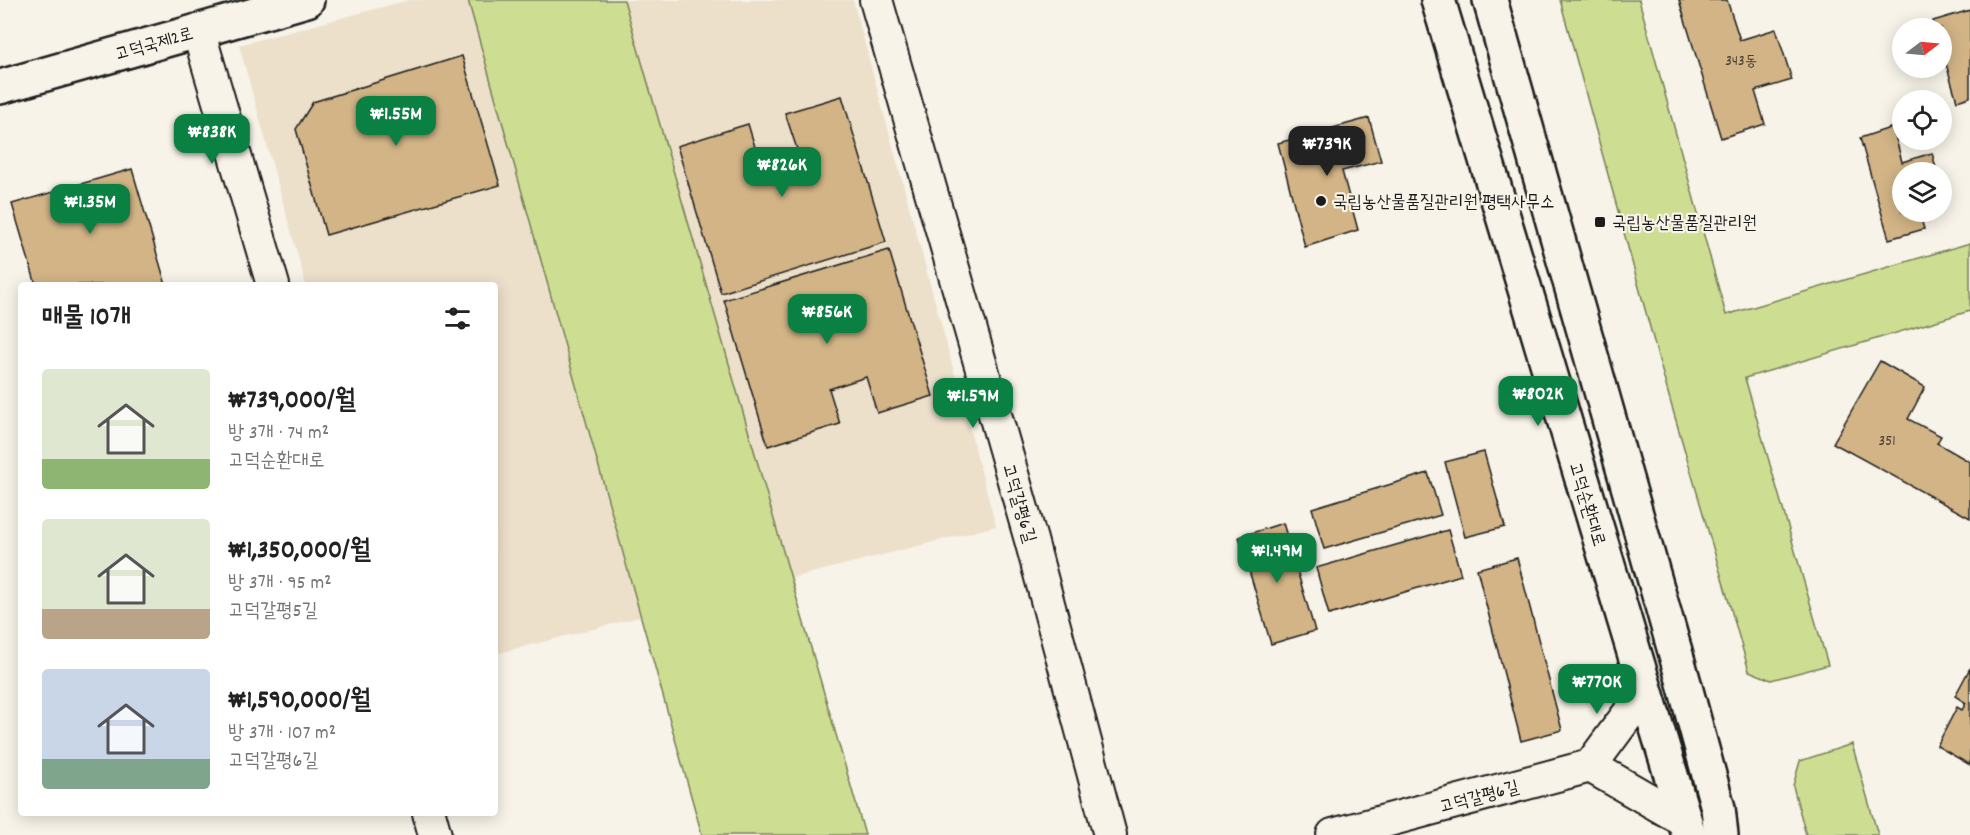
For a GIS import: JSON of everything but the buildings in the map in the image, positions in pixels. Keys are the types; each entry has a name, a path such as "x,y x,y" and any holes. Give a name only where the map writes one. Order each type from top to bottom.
{"street":[{"name":"고덕국제2로","path":"0,87 308,0"},
{"name":"고덕갈평6길","path":"876,0 1031,540 1110,835"},
{"name":"고덕순환대로","path":"1438,0 1685,827"},
{"path":"1490,0 1684,683 1718,808 1721,835"},
{"path":"198,30 272,282"},
{"path":"1644,693 1590,766 1685,827"},
{"name":"고덕갈평6길","path":"1333,835 1590,766"},
{"path":"430,816 435,835"}],"shaded area":[{"path":"409,0 853,0 996,526 498,653 498,282 305,282 239,45"}],"green space":[{"path":"468,0 624,0 865,835 702,835"},
{"path":"1560,0 1639,0 1726,315 1970,243 1970,311 1745,378 1828,665 1771,680 1749,671 1670,400"},
{"path":"1852,744 1878,835 1806,835 1793,786 1800,761"}],"place":[{"name":"국립농산물품질관리원 평택사무소","path":"1321,201"},
{"name":"국립농산물품질관리원","path":"1600,222"}]}
